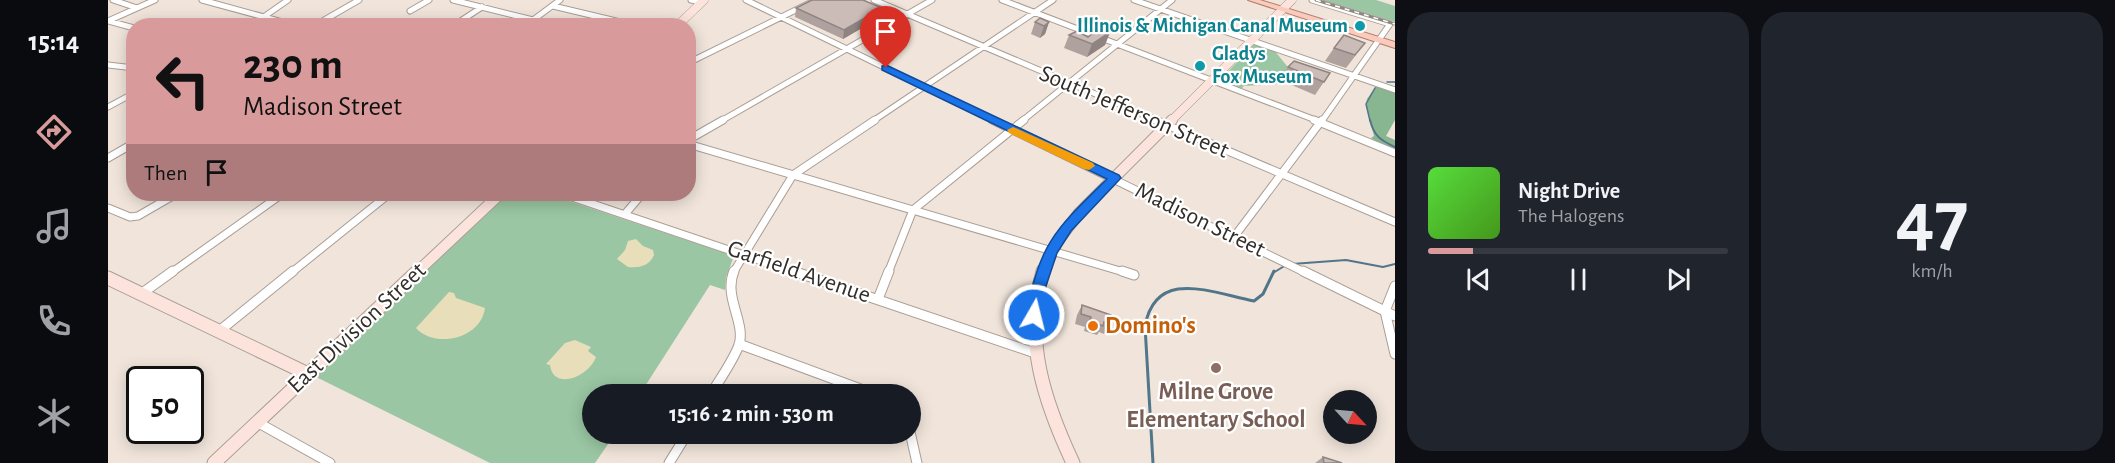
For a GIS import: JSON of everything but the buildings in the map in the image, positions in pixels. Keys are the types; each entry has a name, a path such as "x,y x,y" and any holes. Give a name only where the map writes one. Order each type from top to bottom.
{"main road":[{"path":"1252,0 1395,45"},
{"path":"1073,463 1052,417 1035,353 1034,315 1038,286 1050,252 1073,220 1292,0"},
{"path":"685,18 702,1"},
{"name":"East Division Street","path":"214,463 493,201"},
{"path":"108,278 308,374"}],"street":[{"path":"113,0 137,8"},
{"path":"108,21 155,0"},
{"path":"202,0 271,18"},
{"path":"265,16 288,0"},
{"path":"328,18 359,0"},
{"path":"410,11 429,0"},
{"path":"453,0 524,18"},
{"path":"535,18 560,0"},
{"path":"691,0 702,1"},
{"name":"Madison Street","path":"746,0 1395,316"},
{"path":"696,59 816,0"},
{"name":"South Jefferson Street","path":"874,0 1395,222"},
{"path":"696,137 933,0"},
{"path":"1002,0 1321,122 1395,153"},
{"path":"716,384 738,344 740,332 730,293 732,273 793,175 1053,0"},
{"path":"1134,0 1395,90"},
{"path":"878,299 913,210 1172,0"},
{"path":"1234,237 1321,122 1390,24 1312,0"},
{"path":"553,6 603,18"},
{"path":"465,18 482,7"},
{"path":"108,21 126,26"},
{"path":"108,65 126,67"},
{"path":"108,107 126,97"},
{"path":"696,145 1050,252 1134,275"},
{"path":"108,158 126,148"},
{"path":"108,208 130,217 138,216 164,201"},
{"path":"141,294 272,201"},
{"path":"218,332 380,201"},
{"name":"Garfield Avenue","path":"585,201 1035,353"},
{"path":"626,214 636,201"},
{"path":"1395,286 1385,311 1395,354"},
{"path":"738,344 847,384"},
{"path":"257,422 330,463"},
{"path":"669,463 681,444"},
{"path":"913,444 917,463"}],"green space":[{"path":"1323,0 1376,0 1395,6 1395,22"},
{"path":"1255,43 1274,50 1291,71 1289,73 1285,71 1277,80 1282,82 1244,86 1241,89 1219,81"},
{"path":"1376,86 1395,92 1395,120 1386,136 1395,140 1395,152 1371,138 1374,136 1366,104"},
{"path":"497,201 569,201 734,256 726,277 725,290 710,285 646,384 582,384 582,444 608,444 595,463 490,463 312,375"}],"sand":[{"path":"636,239 643,246 653,250 654,255 644,266 628,267 617,259 625,250 628,241"},
{"path":"449,292 454,293 456,298 485,308 482,319 475,327 456,338 434,338 424,334 416,328"},
{"path":"575,340 591,347 588,351 596,357 592,364 579,375 564,379 557,378 550,365 546,364 565,343"}],"waterway":[{"path":"1387,82 1395,82"},
{"path":"1370,121 1366,104 1375,88"},
{"path":"1370,120 1378,137 1395,147"},
{"path":"1292,264 1346,260 1383,267 1395,264"},
{"path":"1273,273 1286,265"},
{"path":"1153,463 1145,326 1151,308 1161,296 1173,290 1188,288 1254,301 1263,294 1273,273"}],"railway":[{"path":"1316,0 1395,24"}],"slow traffic":[{"path":"1013,130 1089,166"}],"place":[{"name":"Illinois & Michigan Canal Museum","path":"1360,26"},
{"name":"Gladys Fox Museum","path":"1200,66"},
{"name":"Domino's","path":"1093,326"},
{"name":"Milne Grove Elementary School","path":"1216,368"}],"route":[{"path":"886,68 1115,178 1066,228 1050,252 1038,286 1034,315"}]}
